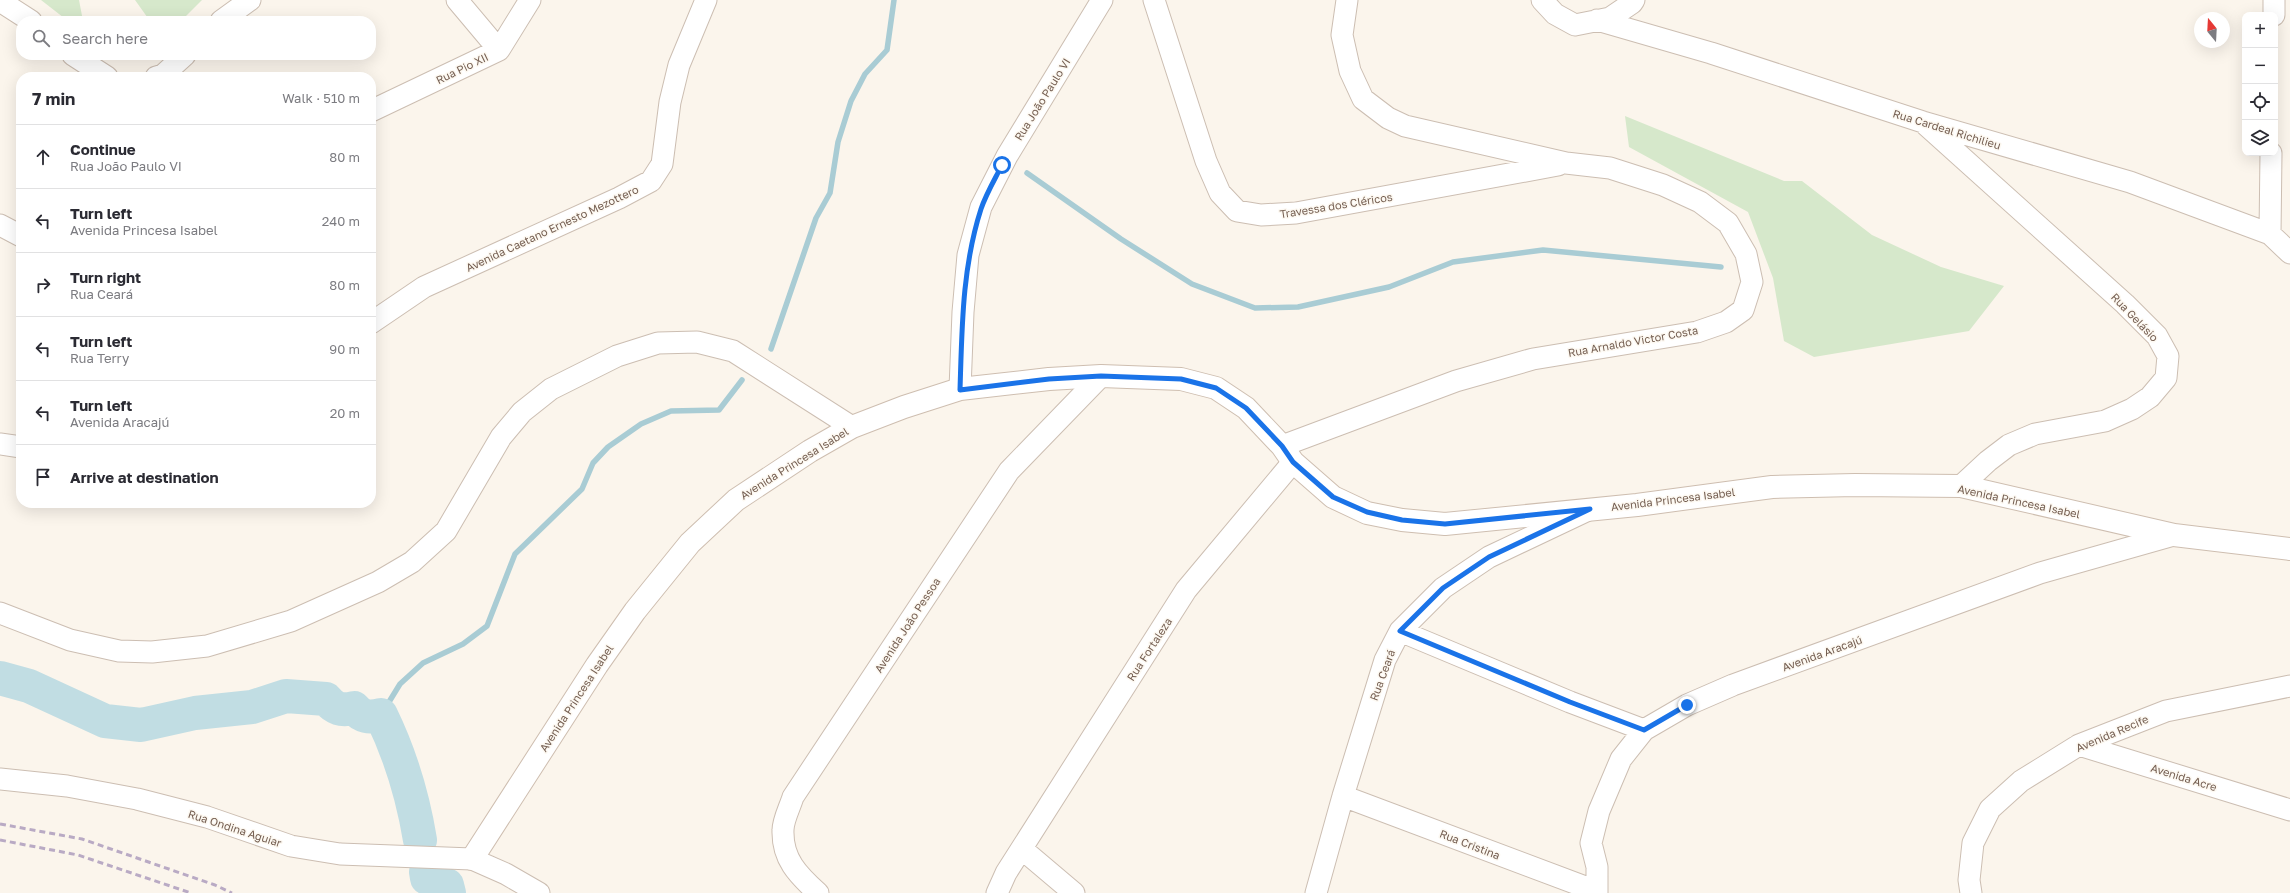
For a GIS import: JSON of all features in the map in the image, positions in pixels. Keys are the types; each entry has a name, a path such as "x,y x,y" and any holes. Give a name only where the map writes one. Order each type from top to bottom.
{"street":[{"path":"228,16 250,0"},
{"path":"457,0 499,50"},
{"name":"Rua Pio XII","path":"376,109 499,50 530,0"},
{"name":"Avenida Caetano Ernesto Mezottero","path":"376,320 424,287 619,198 651,181 662,164 670,102 679,65 706,0"},
{"name":"Rua João Paulo VI","path":"960,390 962,312 968,255 981,207 1007,156 1102,0"},
{"name":"Travessa dos Cléricos","path":"1154,0 1206,161 1220,193 1238,211 1261,215 1296,213 1566,163"},
{"name":"Rua Arnaldo Victor Costa","path":"1288,454 1456,381 1532,359 1696,332 1726,322 1743,310 1752,282 1746,254 1728,223 1700,202 1663,185 1610,168 1566,163 1405,126 1388,118 1363,99 1350,71 1342,35 1347,0"},
{"path":"1542,0 1555,14 1575,25 1610,18 1634,0"},
{"path":"2274,0 2274,12"},
{"path":"0,1 23,16"},
{"name":"Rua Cardeal Richilieu","path":"1597,20 1711,53 1923,122 2130,182 2270,234 2290,253"},
{"path":"80,60 99,72"},
{"path":"166,72 179,60"},
{"name":"Rua Gelásio","path":"1923,122 2125,304 2157,336 2168,356 2166,378 2150,397 2132,409 2105,421 2035,434 2009,445 1988,461 1961,486"},
{"path":"2270,234 2271,156"},
{"path":"0,225 16,233"},
{"path":"0,613 70,640 119,651 152,652 207,646 291,621 378,582 412,562 446,531 501,437 522,412 551,389 616,356 658,343 698,342 733,351 852,427"},
{"name":"Avenida Princesa Isabel","path":"472,859 597,665 635,611 690,543 736,500 810,451 852,427 904,407 960,390 1049,379 1101,376 1181,379 1216,388 1246,408 1288,454 1333,497 1367,512 1402,520 1445,524 1590,509 1772,487 1856,485 1961,486 2174,535 2290,549"},
{"name":"Avenida João Pessoa","path":"818,893 797,874 787,854 783,829 793,797 1009,471 1101,376"},
{"path":"0,444 16,446"},
{"name":"Rua Fortaleza","path":"997,893 1006,873 1186,590 1288,454"},
{"name":"Rua Ceará","path":"1316,893 1343,796 1385,660 1400,631 1443,588 1489,557 1590,509"},
{"name":"Avenida Aracajú","path":"1596,892 1597,867 1591,843 1599,811 1621,759 1644,730 1687,705 1733,685 2040,573 2174,535"},
{"path":"1400,631 1570,702 1644,730"},
{"name":"Avenida Recife","path":"1971,893 1969,880 1974,843 1990,809 2020,781 2079,745 2166,711 2290,686"},
{"name":"Avenida Acre","path":"2079,745 2290,810"},
{"name":"Rua Ondina Aguiar","path":"0,780 67,786 137,799 207,816 291,846 340,854 472,859"},
{"name":"Rua Cristina","path":"1343,796 1596,892"},
{"path":"1022,848 1074,893"},
{"path":"472,859 506,874 539,893"}],"green space":[{"path":"41,0 79,0 82,16 62,16"},
{"path":"135,0 202,0 186,16 146,16"},
{"path":"1625,116 1784,181 1802,181 1872,235 1941,267 2004,286 1969,331 1814,357 1784,341 1773,278 1748,212 1629,147"}],"waterway":[{"path":"771,349 816,218 830,193 838,142 851,101 865,74 887,50 894,0"},
{"path":"1027,173 1121,239 1192,284 1255,308 1298,307 1389,287 1453,262 1543,250 1721,267"},
{"path":"381,715 400,684 423,663 463,644 487,626 515,554 582,489 593,463 608,447 641,424 671,411 719,410 742,380"},
{"path":"0,678 29,686 105,721 141,725 195,713 252,707 286,696 326,699 338,708 354,708 366,716 381,715 400,760 405,776 414,808 420,840"},
{"path":"426,872 427,878 447,885 449,893"}],"railway":[{"path":"0,824 82,839 215,885 232,893"},
{"path":"0,840 78,855 191,893"}],"route":[{"path":"1002,165 981,207 968,255 962,312 960,390 1049,379 1101,376 1181,379 1216,388 1246,408 1282,446 1293,462 1333,497 1367,512 1402,520 1445,524 1590,509 1489,557 1443,588 1400,631 1570,702 1644,730 1687,705"}]}
